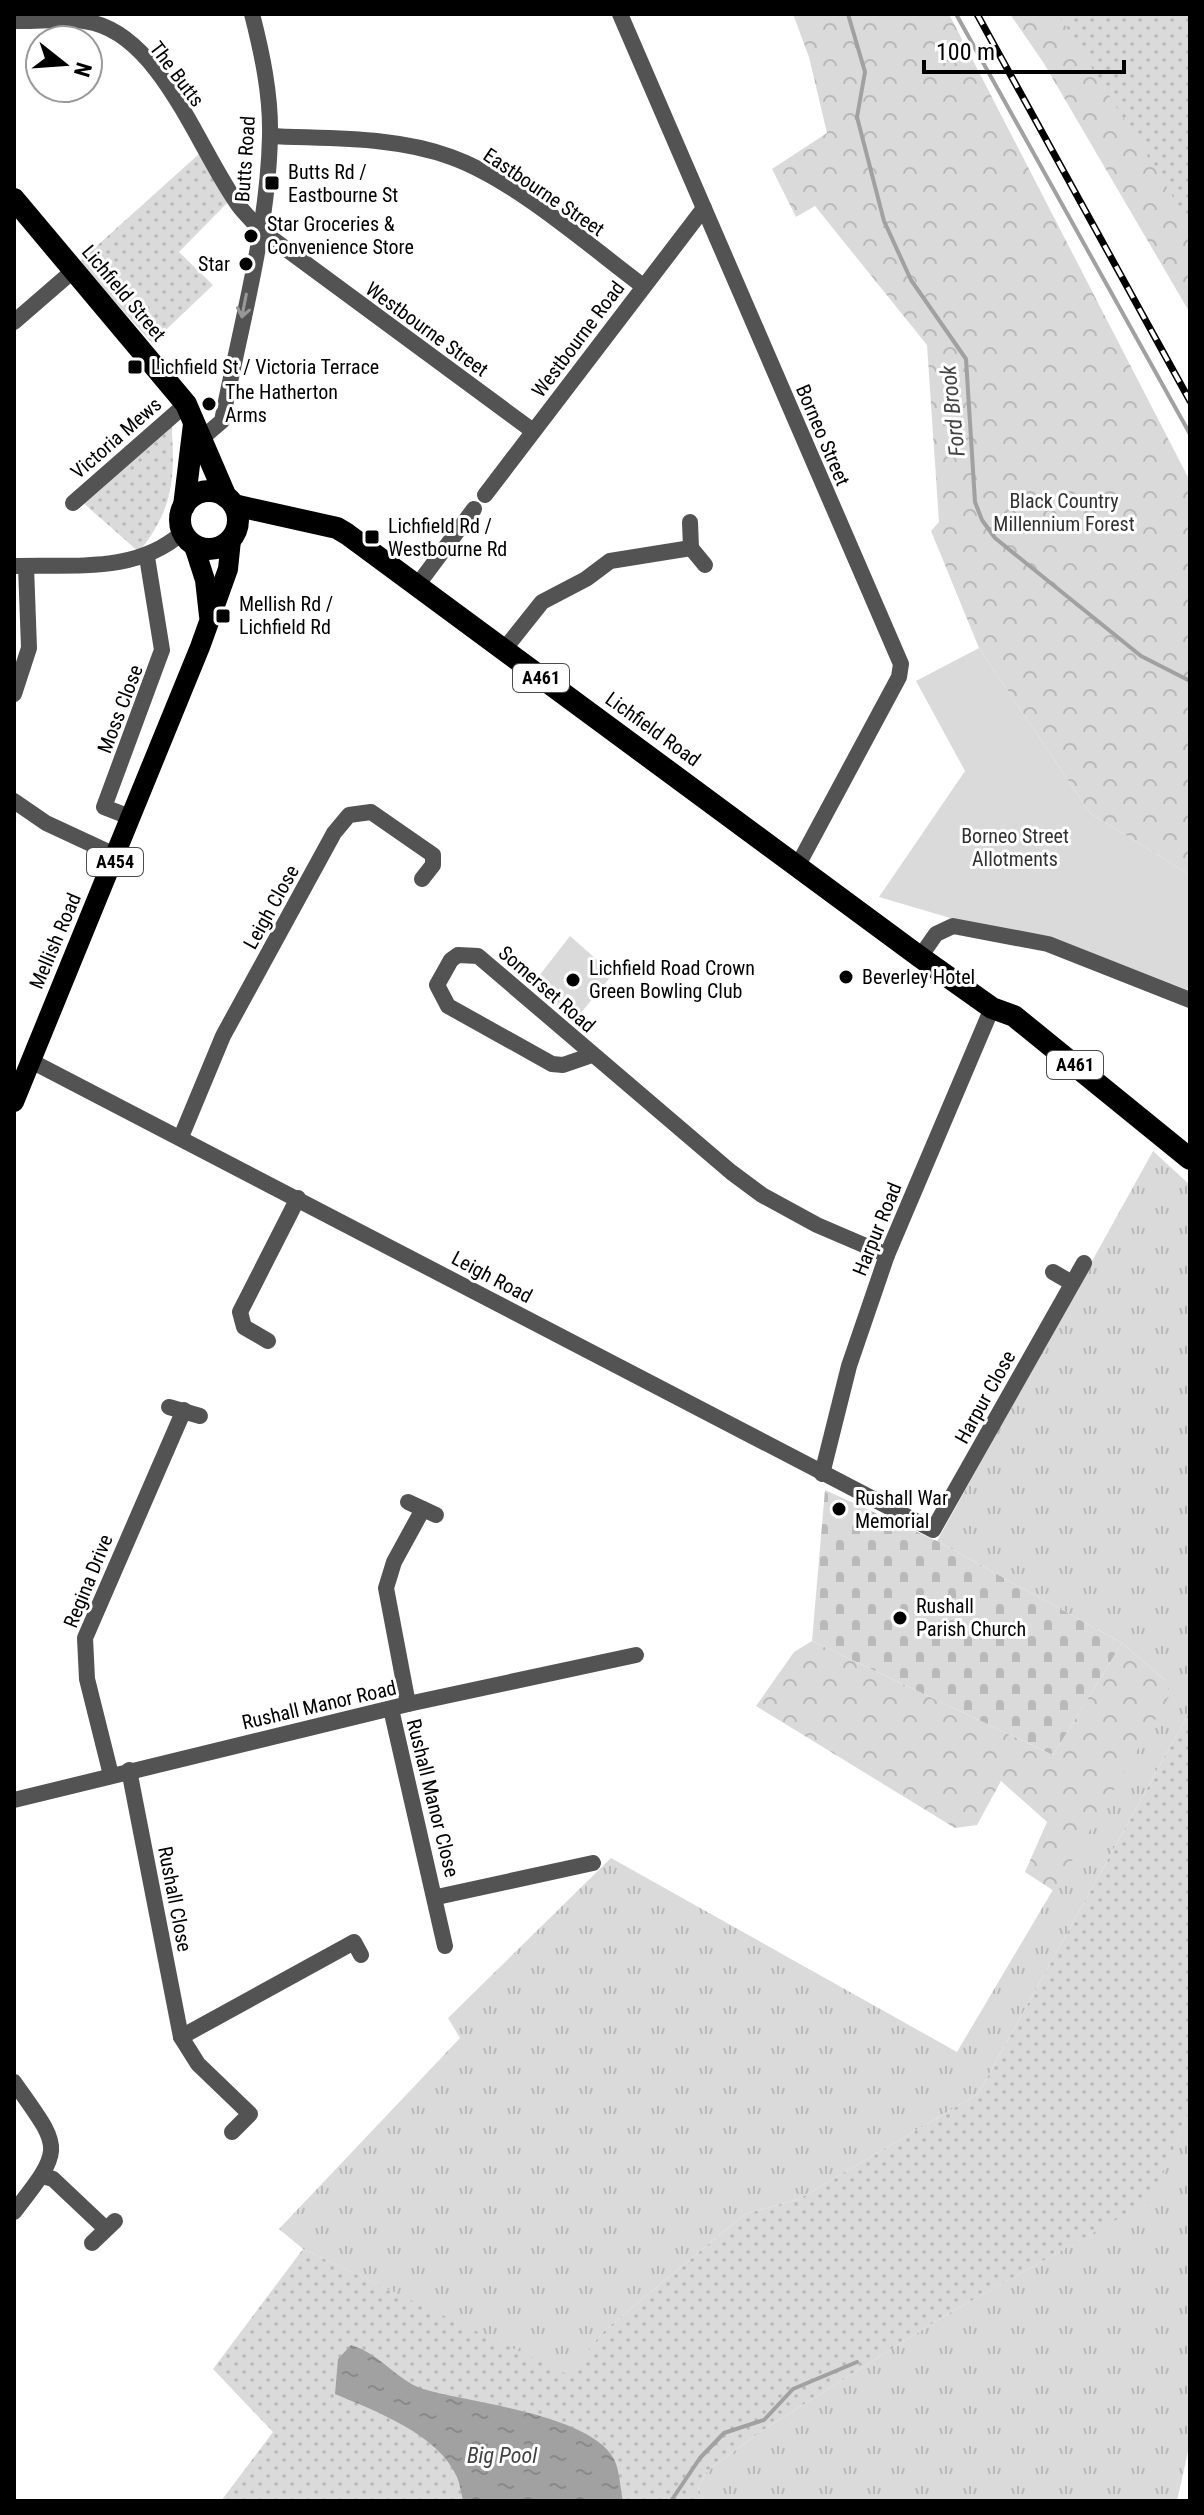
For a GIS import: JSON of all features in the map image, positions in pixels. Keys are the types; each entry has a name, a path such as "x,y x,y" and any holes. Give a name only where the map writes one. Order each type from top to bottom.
{"highway":[{"name":"Lichfield Street","path":"14,199 194,421 230,501"},
{"path":"194,421 180,518 188,539 211,550 275,513"},
{"path":"184,506 204,492 230,501 234,534"},
{"name":"Lichfield Road","path":"230,501 337,528 920,957 992,1008 1014,1016 1190,1159"}],"main road":[{"name":"Mellish Road","path":"14,1102 117,856 209,620 228,569 234,534"},
{"name":"Mellish Road","path":"188,539 205,580 209,620"}],"street":[{"name":"Butts Road","path":"194,421 222,421 259,229 270,136 266,79 252,14"},
{"name":"Borneo Street","path":"620,14 901,664 899,677 798,865"},
{"name":"The Butts","path":"14,21 92,22 116,32 146,59 171,92 241,208 259,229"},
{"name":"Eastbourne Street","path":"270,136 380,142 451,156 511,189 643,286"},
{"name":"Westbourne Road","path":"485,495 704,208"},
{"name":"Westbourne Street","path":"259,229 533,431"},
{"path":"14,322 74,270"},
{"name":"Victoria Mews","path":"73,503 194,421"},
{"path":"416,587 474,509"},
{"path":"690,522 691,548 705,565"},
{"path":"14,694 29,648 20,566 121,563 147,557 188,539"},
{"path":"503,651 542,602 586,579 610,561 691,548"},
{"name":"Moss Close","path":"122,814 104,807 162,650 147,557"},
{"path":"14,801 46,823 117,856"},
{"name":"Leigh Close","path":"181,1137 223,1036 334,833 349,815 371,812 433,855 433,865 422,879"},
{"path":"920,957 936,934 953,926 1048,944 1190,1000"},
{"name":"Somerset Road","path":"592,1055 563,1065 552,1064 448,1006 437,985 451,960 458,955 478,956 762,1195 887,1255"},
{"name":"Harpur Road","path":"822,1474 849,1366 887,1255 992,1008"},
{"name":"Leigh Road","path":"31,1061 933,1530"},
{"path":"267,1337 244,1327 240,1312 298,1198"},
{"name":"Harpur Close","path":"933,1530 1084,1263"},
{"path":"1053,1272 1072,1283"},
{"name":"Regina Drive","path":"111,1775 87,1679 85,1638 176,1408 200,1416"},
{"path":"408,1704 386,1588 394,1562 422,1508"},
{"name":"Rushall Manor Road","path":"14,1800 408,1704 636,1655"},
{"name":"Rushall Manor Close","path":"391,1709 437,1897 445,1946"},
{"name":"Rushall Close","path":"129,1770 181,2037 198,2064 250,2114 232,2132"},
{"name":"Rushall Manor Close","path":"437,1897 561,1878 593,1863"},
{"path":"181,2037 354,1942 361,1955"},
{"path":"14,2082 53,2139 50,2164 14,2212"},
{"path":"43,2176 53,2179 111,2225 92,2243"}],"green space":[{"name":"Black Country Millennium Forest","path":"793,14 949,14 1190,481 1190,875 1090,813 979,648 931,531 939,522 927,345 815,206 796,217 772,169 827,133 809,57"},
{"path":"1010,14 1190,14 1190,313 1043,62"},
{"path":"1058,14 1190,14 1190,224"},
{"path":"199,154 230,200 179,252 213,285 152,343 79,262"},
{"path":"171,417 173,456 170,489 160,519 139,552 81,501"},
{"name":"Borneo Street Allotments","path":"979,648 1090,813 1190,875 1190,991 1050,937 957,920 879,897 965,771 916,681"},
{"name":"Lichfield Road Crown Green Bowling Club","path":"570,936 613,974 575,1020 532,985"},
{"path":"1153,1151 1190,1185 1190,1711 978,2094 799,2199 745,2214 605,2330 567,2375 303,2249 279,2229 460,2038 448,2018 611,1858 957,2052 1100,1810 1166,1681 1122,1643 937,1541"},
{"path":"825,1490 937,1541 1122,1643 1053,1755 812,1641"},
{"path":"812,1641 1053,1755 1122,1643 1166,1681 1170,1695 1054,1891 1025,1872 1047,1822 1001,1781 977,1825 955,1828 756,1706 794,1652"},
{"path":"1190,1711 1190,2109 1152,2200 944,2316 763,2430 707,2471 698,2488 704,2501 221,2501 273,2432 213,2369 303,2249 567,2374 605,2330 745,2214 799,2199 978,2094"},
{"path":"1190,2109 1190,2443 1177,2501 704,2501 698,2488 707,2471 763,2430 944,2316 1151,2200"}],"water":[{"name":"Big Pool","path":"351,2345 371,2354 405,2380 423,2389 527,2412 581,2431 601,2444 614,2459 623,2501 463,2501 457,2477 436,2448 404,2426 335,2394 338,2359"}],"waterway":[{"name":"Ford Brook","path":"848,14 865,72 857,117 884,221 911,280 966,359 975,502 982,520 995,538 1141,656 1190,681"},
{"path":"956,14 1190,434"},
{"path":"671,2501 700,2458 724,2433 764,2420 793,2389 857,2362"}],"railway":[{"path":"977,14 1190,401"}],"place":[{"name":"Butts Rd / Eastbourne St","path":"272,183"},
{"name":"Star Groceries & Convenience Store","path":"251,236"},
{"name":"Star","path":"246,264"},
{"name":"Lichfield St / Victoria Terrace","path":"135,367"},
{"name":"The Hatherton Arms","path":"209,404"},
{"name":"Lichfield Rd / Westbourne Rd","path":"372,537"},
{"name":"Mellish Rd / Lichfield Rd","path":"223,616"},
{"name":"Beverley Hotel","path":"846,977"},
{"name":"Lichfield Road Crown Green Bowling Club","path":"573,980"},
{"name":"Rushall War Memorial","path":"839,1509"},
{"name":"Rushall Parish Church","path":"900,1618"}]}
